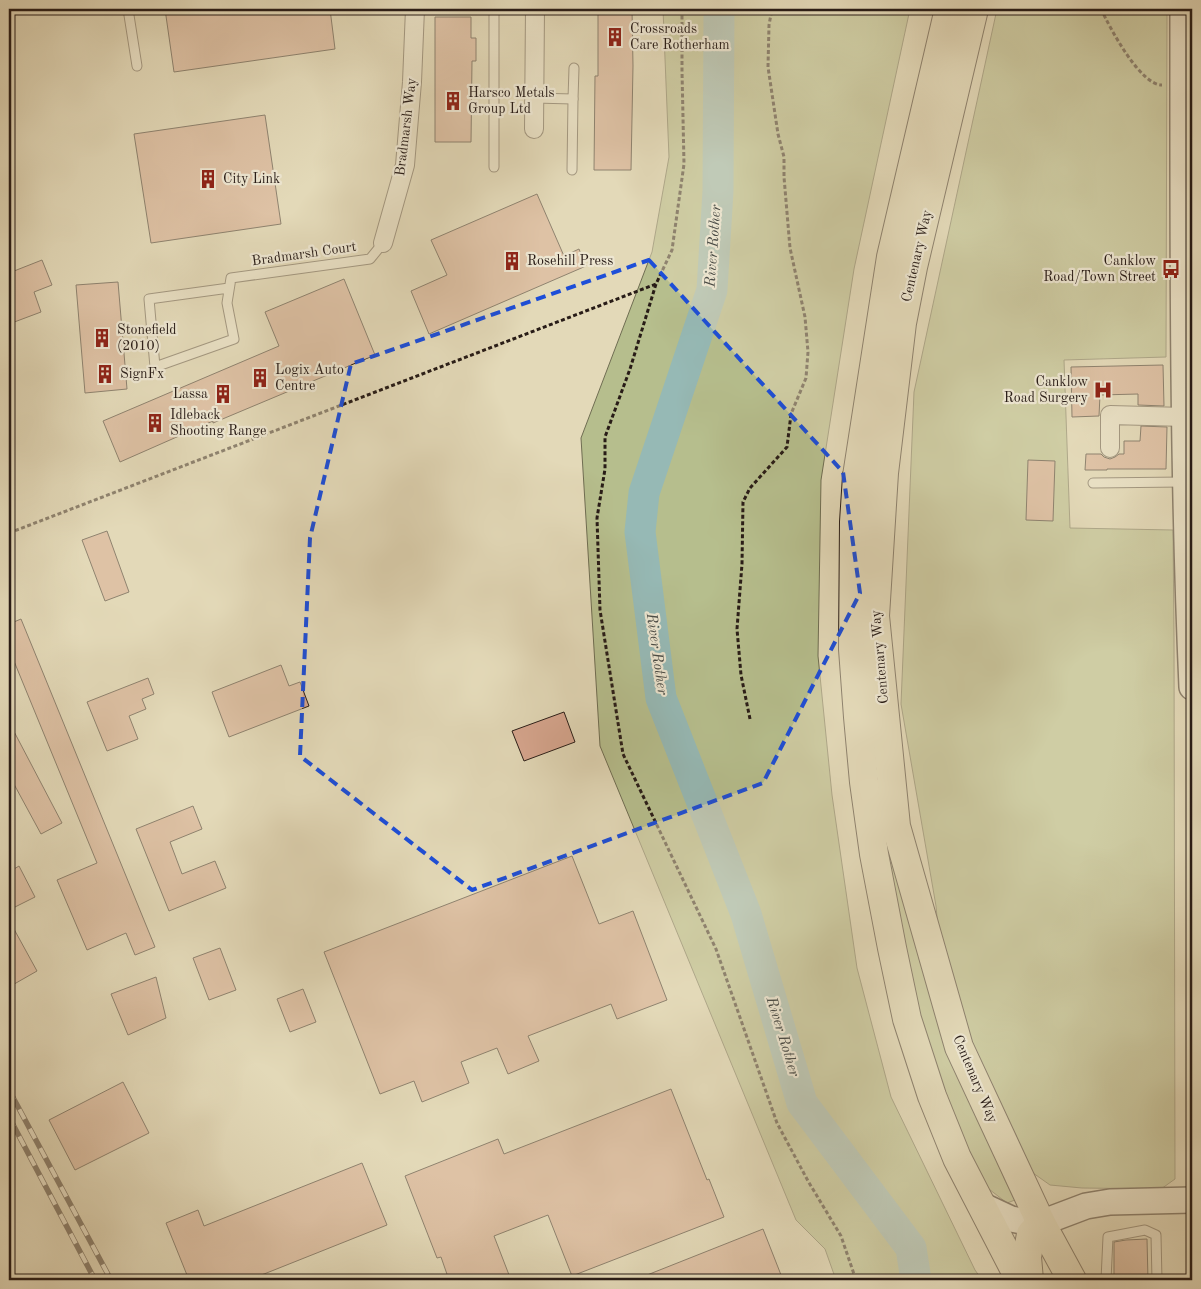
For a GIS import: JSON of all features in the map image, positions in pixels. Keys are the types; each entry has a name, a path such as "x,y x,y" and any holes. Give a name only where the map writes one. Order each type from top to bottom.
{"main road":[{"name":"Centenary Way","path":"949,9 891,256 857,476 854,522 853,649 864,782 876,863 907,1019 932,1096 957,1158 1020,1280"},
{"name":"Centenary Way","path":"974,9 913,268 902,323 884,473 875,616 896,826 959,1047 1041,1223 1072,1280"},
{"path":"1029,1280 1027,1257 1032,1234 1041,1223"}],"street":[{"name":"Bradmarsh Way","path":"383,243 404,165 412,82 415,9"},
{"path":"534,129 535,9"},
{"path":"1183,9 1183,86 1188,171 1186,482 1192,687"},
{"path":"1110,448 1110,415 1187,423"},
{"path":"981,1205 1012,1219 1041,1223 1086,1206 1110,1202 1192,1200"}],"lane":[{"path":"128,9 137,66"},
{"path":"494,9 494,167"},
{"path":"572,170 574,68"},
{"path":"534,98 573,99"},
{"name":"Bradmarsh Court","path":"229,288 149,299 154,367 234,339 227,303 231,278 370,259 383,243"},
{"path":"1093,483 1186,482"},
{"path":"1106,1280 1108,1237 1145,1230 1156,1235 1157,1280"}],"path":[{"path":"682,9 684,164 672,250 656,284 630,369 605,437 605,469 597,518 600,610 623,754 716,948 777,1123 808,1181 841,1236 856,1280"},
{"path":"750,719 741,675 737,629 744,502 750,488 787,447 791,414 806,378 808,352 805,316 790,248 784,157 778,134 768,67 769,25 772,9"},
{"path":"1101,9 1110,29 1130,59 1147,79 1158,85 1183,86"},
{"path":"9,533 656,284"}],"highlighted area":[{"path":"649,260 843,472 860,593 763,783 472,890 300,756 310,538 351,364"}],"green space":[{"path":"663,9 910,9 854,269 821,480 818,656 832,795 857,968 891,1097 975,1270 982,1280 836,1280 825,1249 796,1220 600,746 581,438 652,252 669,157"},
{"path":"997,9 1167,9 1166,357 1064,360 1070,528 1173,530 1175,1179 1161,1189 1082,1188 1050,1185 1026,1168 969,1035 939,939 936,906 901,704 914,392"},
{"path":"882,817 920,962 954,1062 1015,1200 1007,1203 985,1186 974,1166 947,1102 923,1030 907,963"}],"building":[{"path":"165,9 330,9 335,49 174,72"},
{"path":"598,9 632,9 631,170 594,170 595,76 598,76"},
{"name":"Harsco Metals Group Ltd","path":"435,17 471,17 471,38 476,38 476,61 472,61 471,142 435,142"},
{"name":"City Link","path":"265,115 281,224 151,243 134,134"},
{"name":"Rosehill Press","path":"537,194 564,256 579,249 586,266 429,334 411,291 447,275 431,240"},
{"path":"42,260 52,285 34,292 41,312 9,324 9,273"},
{"path":"344,279 375,355 213,423 213,421 120,462 103,421 279,346 265,312"},
{"path":"118,282 127,389 85,393 76,285"},
{"path":"1163,365 1164,406 1138,405 1138,394 1100,395 1099,416 1072,417 1071,367"},
{"path":"1141,426 1167,427 1166,469 1085,470 1086,454 1101,454 1110,459 1119,454 1124,454 1124,441 1140,441"},
{"path":"1028,460 1055,461 1053,521 1026,520"},
{"path":"107,531 129,592 105,601 82,540"},
{"path":"21,619 155,947 135,955 126,933 87,950 57,880 97,863 9,649 9,624"},
{"path":"281,665 289,686 300,682 309,706 229,737 212,692"},
{"path":"148,678 154,694 142,699 146,709 129,716 138,739 107,751 87,702"},
{"path":"564,712 575,742 524,761 512,731"},
{"path":"9,722 62,823 41,834 9,775"},
{"path":"193,806 202,829 170,842 182,874 215,861 226,888 169,911 136,829"},
{"path":"572,856 599,924 633,911 667,1000 617,1019 611,1004 528,1036 539,1061 508,1074 497,1048 461,1062 469,1083 422,1102 414,1081 380,1094 324,952"},
{"path":"19,866 35,897 9,910 9,872"},
{"path":"9,920 37,971 9,987"},
{"path":"220,948 236,990 209,1000 193,958"},
{"path":"156,977 166,1018 128,1035 111,994"},
{"path":"303,989 316,1022 290,1032 277,999"},
{"path":"123,1082 149,1133 75,1170 49,1120"},
{"path":"671,1089 707,1180 709,1179 724,1217 572,1276 548,1215 494,1236 511,1280 449,1280 441,1257 437,1258 405,1176 498,1139 504,1154"},
{"path":"362,1163 387,1225 249,1280 189,1280 166,1223 198,1210 204,1226"},
{"path":"763,1229 783,1280 637,1280 637,1279"},
{"path":"1147,1239 1148,1280 1114,1280 1114,1242"}],"waterway":[{"name":"River Rother","path":"719,9 718,191 712,290 644,493 640,532 661,698 746,914 802,1103 911,1248 916,1280"}],"railway":[{"path":"9,1090 111,1280"},
{"path":"9,1117 95,1280"}],"place":[{"name":"Crossroads Care Rotherham","path":"615,37"},
{"name":"Harsco Metals Group Ltd","path":"453,101"},
{"name":"City Link","path":"208,179"},
{"name":"Rosehill Press","path":"512,261"},
{"name":"Canklow Road/Town Street","path":"1171,269"},
{"name":"Stonefield (2010)","path":"102,338"},
{"name":"SignFx","path":"105,374"},
{"name":"Logix Auto Centre","path":"260,378"},
{"name":"Canklow Road Surgery","path":"1103,390"},
{"name":"Lassa","path":"223,394"},
{"name":"Idleback Shooting Range","path":"155,423"}]}
